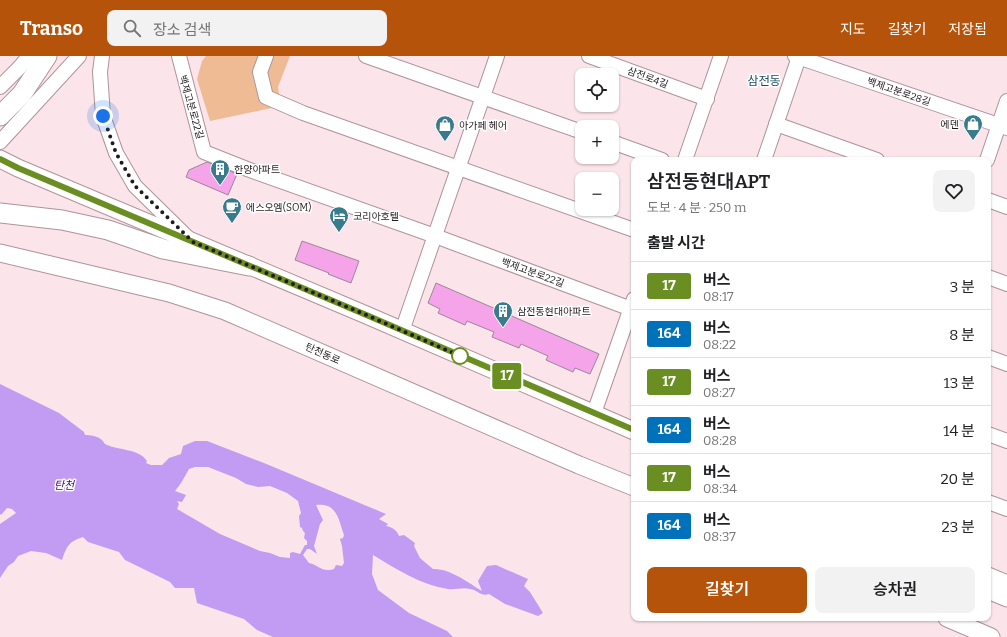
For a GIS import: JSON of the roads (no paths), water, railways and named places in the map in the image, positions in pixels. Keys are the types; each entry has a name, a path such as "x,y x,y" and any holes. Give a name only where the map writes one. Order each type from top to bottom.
{"main road":[{"path":"0,98 42,56"},
{"path":"0,116 22,94 47,56"},
{"path":"0,212 62,220 100,228 163,249 249,266"}],"street":[{"path":"0,87 29,56"},
{"path":"0,142 79,56"},
{"path":"102,56 100,72 103,116 116,153 135,186 193,242"},
{"name":"백제고분로22길","path":"178,56 204,152 247,169 631,304"},
{"path":"266,56 260,72 266,96 303,113 631,229"},
{"path":"366,56 575,129"},
{"path":"402,331 497,56"},
{"name":"삼전로4길","path":"589,56 707,99"},
{"path":"686,157 722,56"},
{"name":"백제고분로28길","path":"765,157 797,57 1003,127"},
{"path":"988,157 1003,127 1007,101"},
{"path":"776,124 869,157"},
{"path":"619,145 654,157"},
{"path":"0,159 26,172 364,314 631,429"},
{"path":"991,201 1007,207"},
{"name":"탄천동로","path":"0,253 169,293 225,311 631,486"},
{"path":"991,278 1007,284"},
{"name":"백제고분로22길","path":"594,413 631,311"},
{"path":"991,358 1007,364"},
{"path":"991,435 1007,441"},
{"path":"991,503 1007,509"},
{"path":"991,577 1007,584"},
{"path":"991,591 1007,598"},
{"path":"954,621 991,637"}],"water":[{"name":"탄천","path":"0,384 59,413 84,432 85,435 96,437 112,447 139,454 144,457 147,461 146,463 151,465 162,465 169,458 181,454 183,446 195,441 207,441 386,514 379,519 388,524 386,526 394,529 399,536 404,535 415,543 414,546 420,558 433,569 439,569 452,573 482,591 478,581 487,566 496,565 528,579 524,586 530,592 543,613 538,616 505,604 489,594 484,595 465,588 448,589 428,584 409,576 373,555 372,574 378,590 409,613 447,631 453,637 273,637 257,630 244,619 197,603 194,588 175,588 170,582 125,560 119,552 88,542 83,537 69,545 62,560 46,553 31,551 18,556 14,562 8,566 0,578 0,524 16,513 12,509 7,508 1,515","holes":["195,467 208,467 236,478 246,484 258,487 270,486 287,493 298,501 301,513 299,516 300,527 305,533 304,538 307,541 307,545 305,545 300,554 293,552 290,553 290,558 280,557 260,551 220,534 177,509 179,504 177,501 182,502 186,495 175,491 189,469","316,505 328,506 333,509 336,513 344,535 343,538 340,539 344,563 342,566 336,565 334,569 330,570 326,570 309,563 303,555 307,549 310,549 317,554 314,546 320,524 323,520"]}],"place":[{"name":"에덴","path":"973,141"},
{"name":"아가페 헤어","path":"445,142"},
{"name":"한양아파트","path":"220,186"},
{"name":"에스오엠(SOM)","path":"232,224"},
{"name":"코리아호텔","path":"339,233"},
{"name":"삼전동현대아파트","path":"503,328"}],"district":[{"name":"삼전동","path":"764,81"}]}
